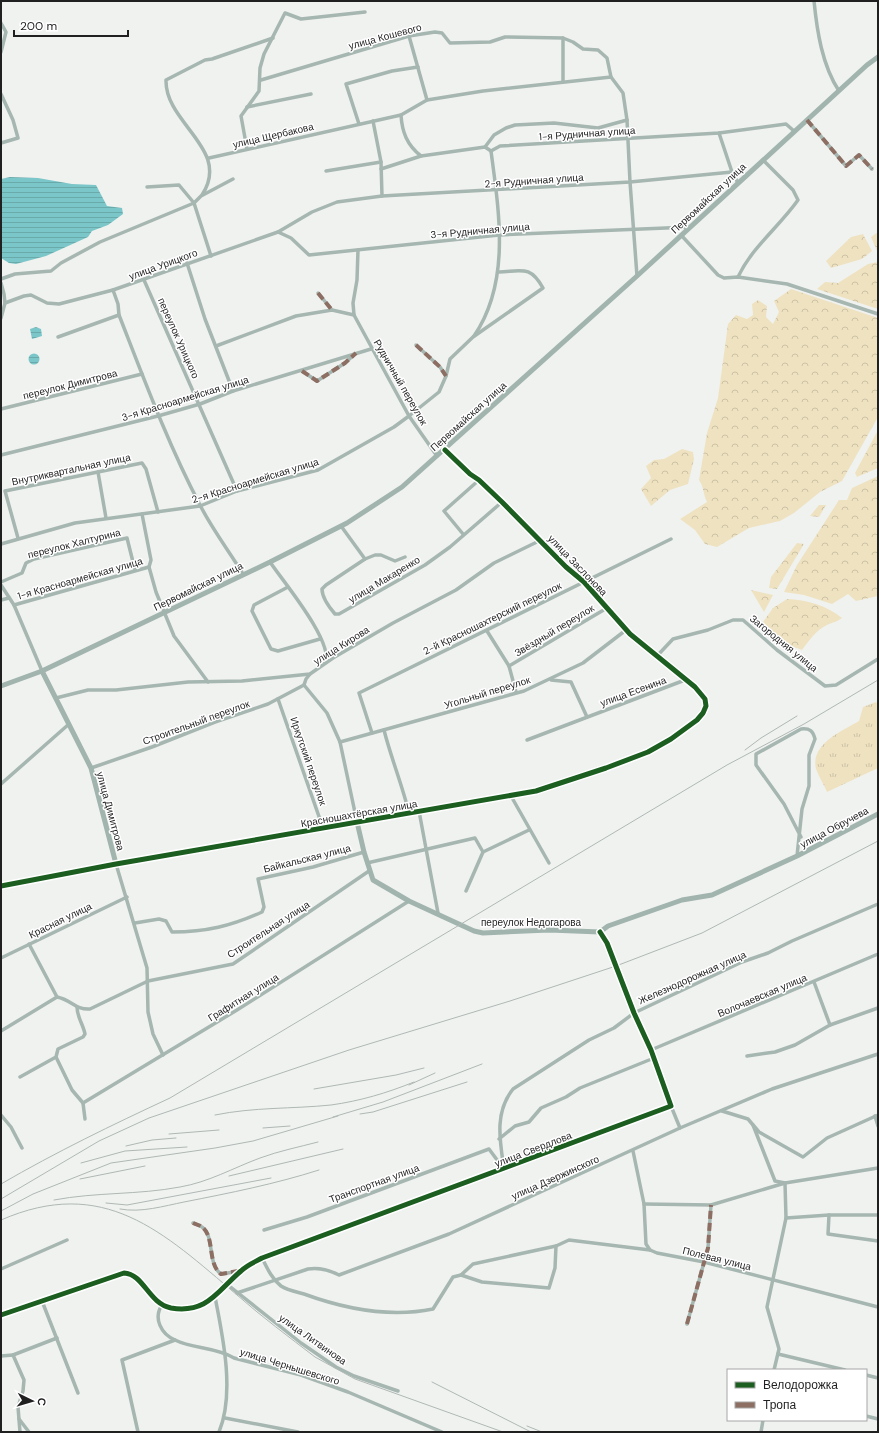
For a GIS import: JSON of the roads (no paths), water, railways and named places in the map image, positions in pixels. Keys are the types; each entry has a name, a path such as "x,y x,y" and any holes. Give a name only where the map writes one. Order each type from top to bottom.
{"street":[{"path":"814,1 816,25 826,62 831,79 839,90"},
{"path":"247,149 241,116 246,107 259,91 261,80 260,68 264,54 285,13 301,19 365,12"},
{"path":"1,23 6,32 1,52"},
{"name":"улица Кошевого","path":"261,80 409,36 435,32 442,33 450,43 472,44 490,42 505,37 563,38 574,42 583,49 598,50 606,58 611,77"},
{"path":"409,36 427,100"},
{"path":"1,279 15,274 51,271 61,263 100,242 194,203 209,184 211,172 209,158 170,100 166,89 166,80 205,60 212,59 273,38"},
{"path":"563,38 563,82"},
{"name":"Первомайская улица","path":"1,686 42,671 270,562 342,526 374,507 402,487 637,276 839,90 878,57"},
{"path":"359,124 346,84 392,71 418,67"},
{"path":"611,77 623,93 627,120 627,139 637,276"},
{"name":"улица Щербакова","path":"209,158 401,115 427,100 483,91 611,77"},
{"path":"246,107 311,94"},
{"path":"1,95 13,120 18,138 1,143"},
{"path":"401,115 404,136 411,149 421,156"},
{"path":"485,147 494,135 515,125 554,123 598,128 627,120"},
{"path":"807,120 846,166 859,155 872,169"},
{"path":"374,121 381,162 382,196"},
{"name":"1-я Рудничная улица","path":"491,151 500,146 719,133 786,124 794,131"},
{"path":"719,133 732,172 738,183"},
{"path":"381,169 421,156 485,147 491,151 496,190 499,235 499,272 484,321 473,337"},
{"path":"738,277 744,265 764,240 786,218 798,200 793,190 763,160"},
{"path":"326,171 381,162"},
{"name":"2-я Рудничная улица","path":"336,202 382,196 630,182 732,172"},
{"path":"201,196 233,179"},
{"path":"147,188 179,185 194,203 211,256"},
{"name":"улица Урицкого","path":"4,303 24,296 31,296 47,303 59,304 113,290 278,232 312,212 336,202"},
{"name":"3-я Рудничная улица","path":"278,232 291,238 309,255 499,235 690,227"},
{"path":"681,235 718,275 724,278 738,277 787,284 878,314"},
{"name":"Рудничный переулок","path":"358,250 357,280 353,303 354,315 371,349 409,416 437,456"},
{"path":"187,263 216,346 234,391"},
{"name":"2-я Красноармейская улица","path":"1,544 75,523 200,506 237,491 318,470 394,427 439,392 446,376 450,359 473,337 543,288 536,276 528,271 499,272"},
{"name":"переулок Урицкого","path":"144,280 200,404 237,491"},
{"path":"1,285 4,303 1,318"},
{"path":"113,290 118,304 119,315 158,416 200,506 243,574"},
{"path":"318,293 332,310"},
{"path":"216,346 290,318 332,310 354,315"},
{"path":"58,337 119,315"},
{"path":"416,345 440,367 446,376"},
{"name":"3-я Красноармейская улица","path":"1,455 200,404 234,391 371,349"},
{"path":"302,371 318,381 345,363 356,353"},
{"name":"переулок Димитрова","path":"1,409 142,374"},
{"name":"улица Заслонова","path":"445,450 470,474 479,480 541,540 566,567 584,582 626,630 656,657 695,687 705,700 706,706 703,713"},
{"name":"Внутриквартальная улица","path":"18,538 5,491 142,463 146,469 158,512"},
{"path":"98,472 106,518"},
{"path":"463,534 444,511 479,480"},
{"name":"улица Макаренко","path":"405,558 395,561 381,555 365,559 322,589 322,594 334,614 339,614 357,605 450,547 463,534 502,502"},
{"path":"142,514 151,560 149,567 163,613 182,650 208,682"},
{"path":"342,526 365,559"},
{"name":"переулок Халтурина","path":"1,582 22,573 26,563 34,559 127,538 135,570"},
{"name":"2-й Красношахтерский переулок","path":"372,733 359,693 671,539"},
{"name":"улица Кирова","path":"56,698 88,690 116,690 188,682 242,682 310,674 333,658 393,623 456,590 494,563 541,540"},
{"path":"270,562 311,620 327,654 324,665"},
{"name":"1-я Красноармейская улица","path":"14,605 149,567"},
{"name":"улица Димитрова","path":"1,585 14,605 42,671 91,768 116,864 127,896 147,968 148,1012 153,1034 163,1055"},
{"path":"288,587 254,605 252,611 271,649 278,651 320,639"},
{"path":"1,600 9,598"},
{"name":"Звёздный переулок","path":"509,666 607,608"},
{"name":"Загородняя улица","path":"656,657 673,640 708,630 733,620 743,620 777,650 825,686 836,685 878,659"},
{"name":"Угольный переулок","path":"340,742 516,692 550,680 583,663 626,630"},
{"path":"487,631 509,666 516,692"},
{"path":"304,685 310,674"},
{"path":"527,740 586,717 571,682 550,680"},
{"name":"улица Есенина","path":"586,717 685,680"},
{"name":"Строительный переулок","path":"91,768 152,747 180,734 250,711 278,699 304,685"},
{"name":"переулок Недогарова","path":"304,685 327,713 340,742 364,852 373,880 409,901 438,913 474,931 483,933 549,930 600,932"},
{"name":"Иркутский переулок","path":"278,699 323,828"},
{"name":"Красношахтёрская улица","path":"1,886 116,864 536,791 606,768 648,752 671,739 697,720 703,713"},
{"path":"1,784 69,724"},
{"path":"680,1128 652,1050 634,1012 607,943 600,932 608,926 676,902 712,894 797,856 800,837 802,809 809,786 808,755 816,739 813,731 808,728 801,729 756,754 756,765 784,804 800,837"},
{"path":"384,730 409,813"},
{"path":"511,796 549,863"},
{"path":"419,811 438,913"},
{"name":"улица Обручева","path":"797,856 878,814"},
{"path":"466,890 483,852 529,830"},
{"path":"367,863 425,848 475,838 483,852"},
{"name":"Байкальская улица","path":"135,923 159,919 166,921 172,932 198,931 228,926 262,912 264,907 258,879 313,867 364,852"},
{"name":"Строительная улица","path":"77,1007 83,1010 90,1009 148,981 233,964 369,871"},
{"name":"Красная улица","path":"1,958 127,896"},
{"name":"Графитная улица","path":"83,1103 163,1055 409,901"},
{"name":"Железнодорожная улица","path":"504,1169 499,1139 500,1123 506,1098 512,1088 589,1040 614,1028 634,1012 742,962 768,954 792,941 878,904"},
{"path":"29,944 57,997"},
{"name":"Волочаевская улица","path":"652,1050 878,954"},
{"path":"814,982 830,1025"},
{"path":"1,1031 57,997 67,999 77,1007 77,1015 83,1026 85,1034 83,1037 58,1049 56,1057 72,1090 83,1103 85,1119"},
{"path":"747,1056 774,1052 795,1045 830,1025 878,1008"},
{"name":"улица Дзержинского","path":"237,1293 275,1279 316,1268 330,1271 339,1275 449,1234 680,1128 772,1088 878,1054"},
{"path":"20,1077 56,1057"},
{"path":"499,1139 516,1126 529,1122 541,1108 566,1097 580,1088 654,1058"},
{"name":"улица Свердлова","path":"162,1305 182,1308 198,1306 215,1297 241,1271 262,1258 671,1106"},
{"path":"722,1111 748,1119 759,1132 803,1157 827,1138 876,1116 878,1126"},
{"path":"1,1115 11,1127 22,1148"},
{"path":"753,1125 775,1181 785,1183"},
{"name":"Транспортная улица","path":"264,1230 307,1217 489,1149 504,1169"},
{"path":"632,1151 644,1204 646,1244 650,1250"},
{"path":"644,1204 711,1205 785,1183 878,1168"},
{"path":"774,1369 779,1349 767,1307 786,1218 785,1183"},
{"path":"687,1324 708,1248 711,1205"},
{"path":"786,1218 829,1215 878,1215"},
{"path":"829,1215 828,1234 878,1241"},
{"path":"193,1223 202,1227 206,1233 215,1270 221,1274 241,1271"},
{"path":"1,1269 67,1240"},
{"name":"Полевая улица","path":"461,1275 473,1264 556,1246 569,1240 650,1250 657,1253 704,1262 878,1307"},
{"path":"262,1258 270,1274 282,1286 332,1305 374,1312 407,1313 433,1309 453,1277 461,1275 482,1282 549,1288 555,1268 556,1246"},
{"path":"1,1315 124,1273 131,1273 136,1277 146,1290 162,1305"},
{"name":"улица Литвинова","path":"228,1285 300,1343 336,1367 354,1376 398,1390"},
{"path":"215,1297 225,1353 225,1418 219,1432"},
{"path":"42,1301 78,1393"},
{"name":"улица Чернышевского","path":"162,1305 158,1310 158,1322 166,1335 175,1340 225,1353 234,1358 301,1375 348,1392 442,1432"},
{"path":"1,1356 13,1355 57,1338"},
{"path":"138,1432 122,1360 175,1340"},
{"path":"778,1354 840,1369"},
{"path":"13,1355 24,1380 23,1391 18,1407 20,1432"},
{"path":"867,1375 878,1378"},
{"path":"867,1416 878,1419"},
{"path":"18,1417 29,1432"},
{"path":"225,1418 298,1432"},
{"path":"761,1432 763,1421"}],"water":[{"path":"10,177 38,178 72,184 96,185 107,206 122,208 123,214 108,225 92,231 88,237 46,256 16,264 9,263 1,258 1,179"},
{"path":"36,327 41,329 42,336 32,339 30,329"},
{"path":"34,353 38,355 40,359 38,363 34,365 30,363 28,359 30,355"}],"railway":[{"path":"1,1184 84,1139 170,1098 727,765 804,724 878,680"},
{"path":"745,750 761,738 797,716"},
{"path":"1,1199 99,1141 149,1118 349,1050 510,1001 616,966 702,933 878,841"},
{"path":"333,1117 383,1102 482,1064"},
{"path":"314,1089 396,1075 424,1068"},
{"path":"409,1085 435,1073"},
{"path":"215,1115 273,1108 331,1105 373,1096 414,1082"},
{"path":"360,1114 373,1112 467,1082"},
{"path":"1,1211 33,1194 111,1163 253,1141 338,1116"},
{"path":"263,1128 290,1126"},
{"path":"169,1134 219,1130"},
{"path":"126,1146 152,1140 176,1138"},
{"path":"54,1200 70,1197 164,1190 191,1185 267,1156 318,1142"},
{"path":"81,1163 125,1151 187,1147"},
{"path":"229,1176 343,1149"},
{"path":"80,1179 145,1166"},
{"path":"120,1209 144,1210 160,1207 252,1188 319,1170"},
{"path":"106,1203 127,1205 271,1178"},
{"path":"1,1220 38,1208 71,1204 101,1207 130,1217 157,1232 183,1250 256,1311 315,1357 355,1379 503,1432"},
{"path":"432,1382 531,1432"},
{"path":"527,1426 542,1432"}]}
